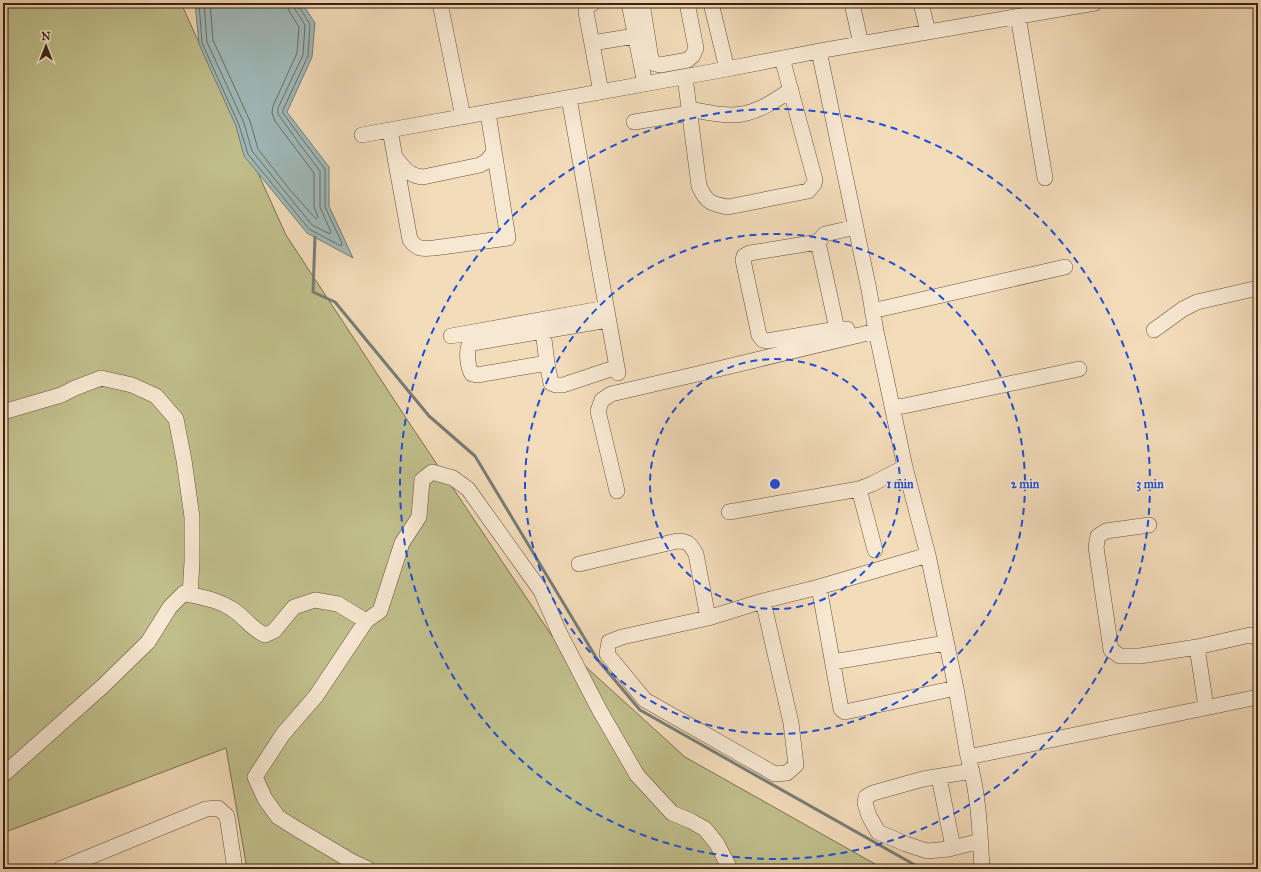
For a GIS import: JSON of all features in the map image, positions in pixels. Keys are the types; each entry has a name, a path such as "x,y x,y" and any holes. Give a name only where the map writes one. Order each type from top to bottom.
{"street":[{"path":"440,3 463,117"},
{"path":"593,3 587,6 586,12 601,92"},
{"path":"629,3 645,84"},
{"path":"642,3 651,60 655,64 660,65 688,60 693,56 696,48 687,3"},
{"path":"711,3 727,69"},
{"path":"852,3 861,44"},
{"path":"922,3 928,32"},
{"path":"362,135 680,78 819,51 1095,3"},
{"path":"1018,16 1045,178"},
{"path":"592,43 635,36"},
{"path":"819,51 892,407 905,467 928,555 956,688 970,764 980,840 982,869"},
{"path":"673,63 680,78 689,111 699,186 702,194 709,202 728,207 808,191 814,184 815,180 782,58"},
{"path":"634,122 689,111 719,114 746,114 769,104 791,90"},
{"path":"543,331 551,383 563,385 617,370 569,98"},
{"path":"390,130 410,240 415,246 423,249 508,238 488,113"},
{"path":"395,156 406,171 415,176 423,177 480,165 487,161 494,152"},
{"path":"856,227 825,234 818,242 750,253 744,256 743,260 759,335 763,340 768,341 874,323"},
{"path":"818,242 837,329"},
{"path":"617,491 598,411 602,400 611,394 693,375 1065,267"},
{"path":"1154,330 1183,309 1197,302 1258,288"},
{"path":"548,363 477,375 472,374 470,370 467,349 468,345 473,343 543,331 607,314"},
{"path":"451,336 607,314"},
{"path":"892,407 904,406 1079,369"},
{"path":"3,412 61,395 101,378 132,385 156,396 176,420 184,460 192,517 190,595"},
{"path":"729,512 859,489 905,467"},
{"path":"368,869 278,817 265,799 255,777 283,734 316,696 366,621 380,611 402,543 419,517 422,480 432,472 453,478 468,489 541,591 559,632 600,711 637,775 672,813 705,829 717,844 730,869"},
{"path":"859,489 875,550"},
{"path":"1149,525 1106,531 1098,536 1096,547 1112,650 1120,656 1140,656 1197,647 1250,635 1257,636 1258,638"},
{"path":"579,564 677,541 685,541 691,545 696,554 708,618"},
{"path":"763,601 791,723 796,765 787,773 775,774 645,700 607,654 609,642 622,637 708,618 763,601 819,587 928,555"},
{"path":"819,587 841,709 845,712 956,688"},
{"path":"3,775 103,686 148,642 170,607 184,593 216,600 234,610 249,625 265,635 274,631 294,607 315,600 338,604 366,621"},
{"path":"833,662 946,643"},
{"path":"1197,647 1206,707"},
{"path":"980,840 953,847 927,851 906,844 878,832 869,816 865,803 866,797 873,793 923,779 939,777 970,764 1206,707 1258,697"},
{"path":"939,777 953,847"},
{"path":"60,869 80,865 206,809 218,808 227,816 235,869"}],"shaded area":[{"path":"3,3 181,3 286,235 552,636 685,757 884,869 247,869 226,748 3,833"}],"water":[{"path":"195,3 302,3 315,23 312,57 287,112 329,167 329,206 353,258 307,233 244,156 236,126 199,44"}],"waterway":[{"path":"315,237 313,292 335,302 429,416 475,456 597,659 640,710 922,869"}]}
